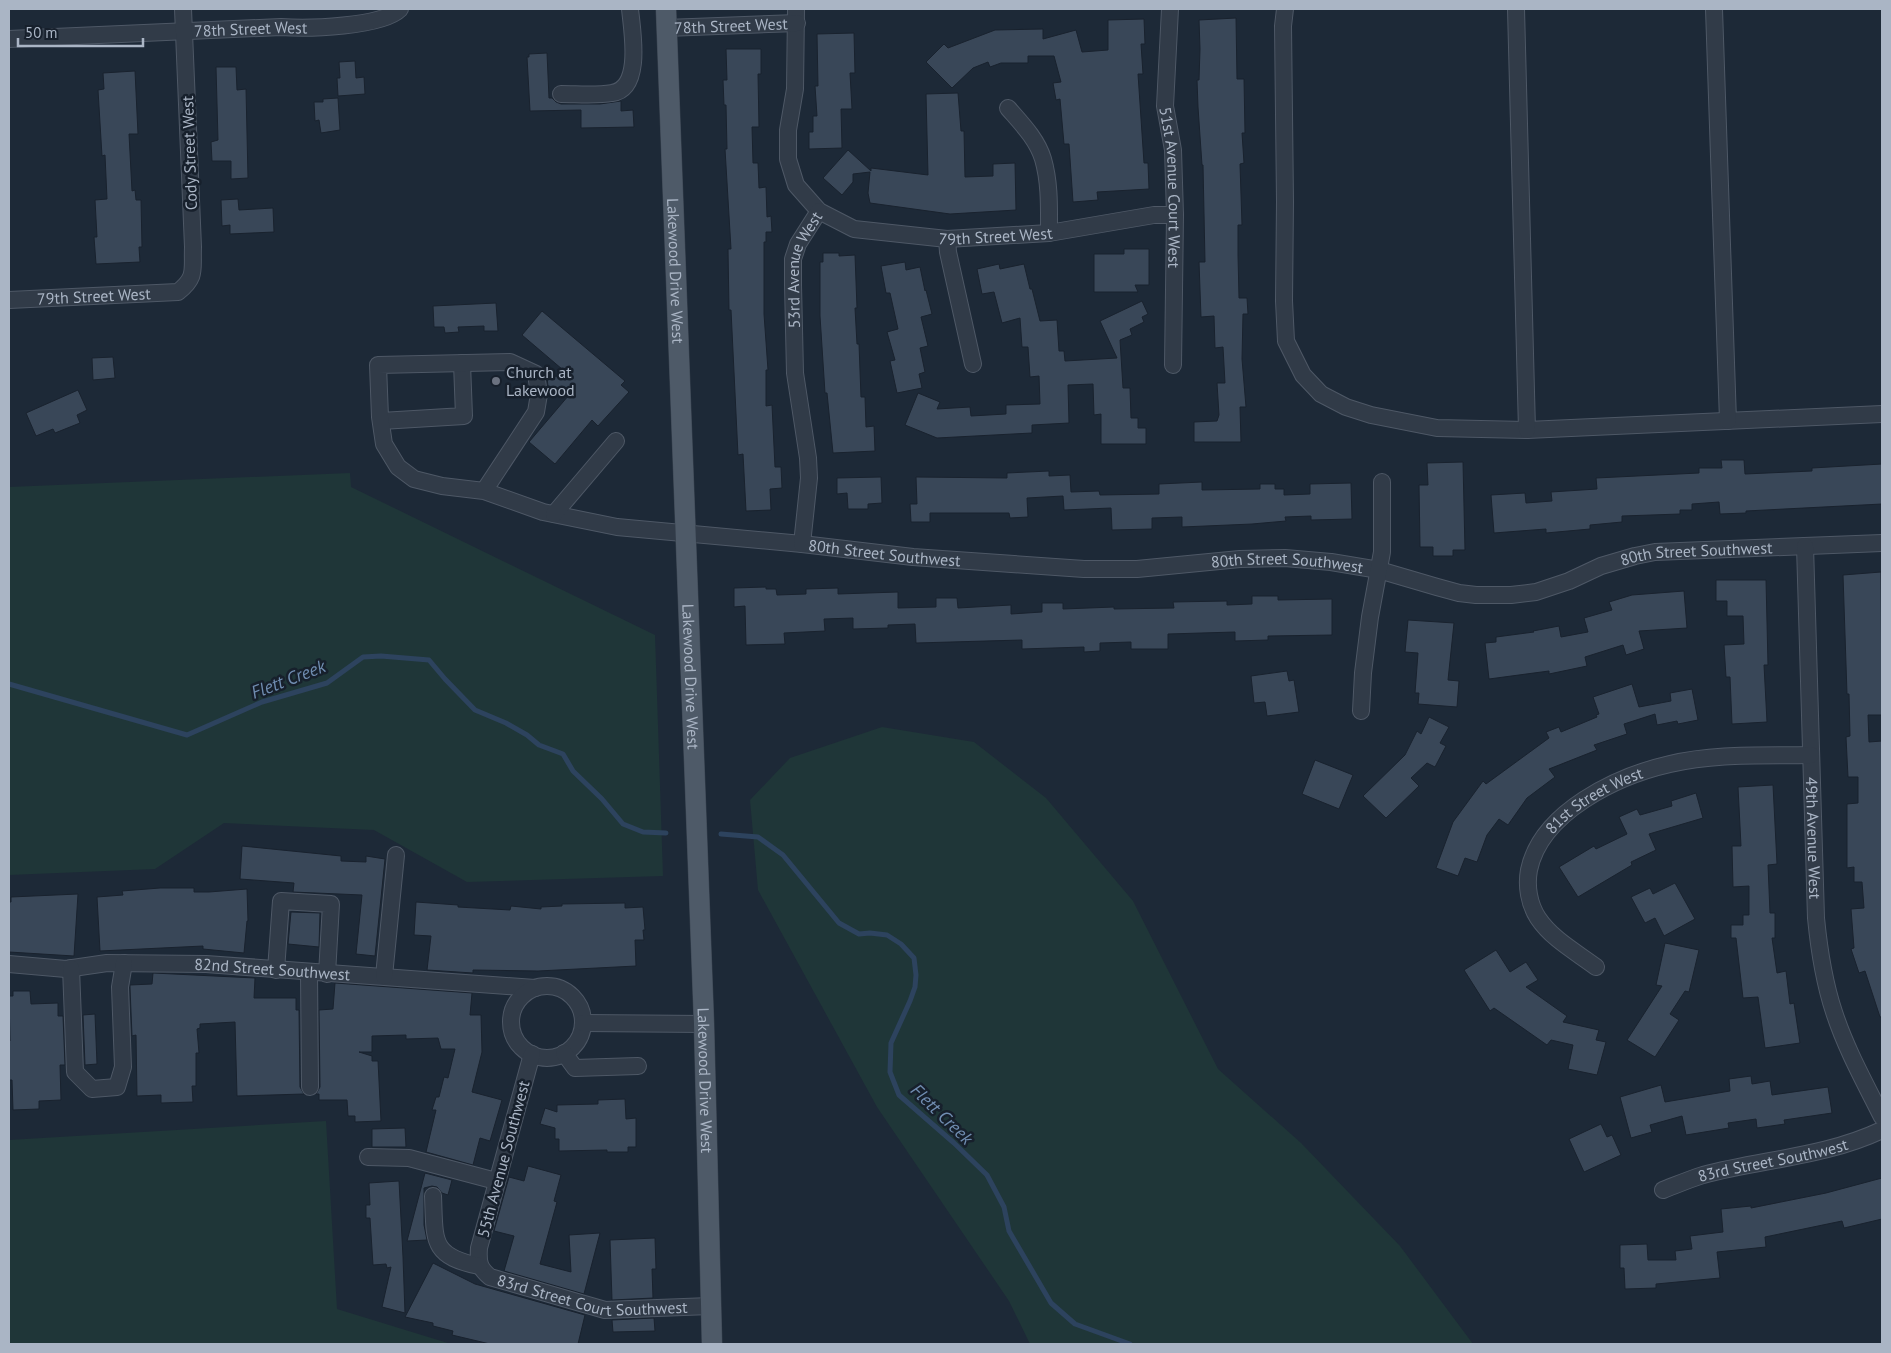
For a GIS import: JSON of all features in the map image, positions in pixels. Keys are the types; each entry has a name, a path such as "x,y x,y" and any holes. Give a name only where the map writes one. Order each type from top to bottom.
{"main road":[{"name":"Lakewood Drive West","path":"666,19 704,1024 712,1344"}],"street":[{"name":"Cody Street West","path":"178,292 189,283 192,276 193,247 183,9"},
{"name":"78th Street West","path":"9,39 345,26 386,17 400,9"},
{"path":"561,94 614,93 627,84 633,70 630,9"},
{"name":"51st Avenue Court West","path":"1170,9 1165,106 1174,150 1173,365"},
{"path":"1285,9 1283,49 1284,301 1286,341 1303,376 1321,394 1346,407 1371,415 1437,428 1527,430 1882,414"},
{"path":"1516,9 1527,430"},
{"path":"1714,9 1728,421"},
{"name":"78th Street West","path":"666,19 796,16"},
{"name":"53rd Avenue West","path":"796,16 795,89 788,130 788,159 796,185 819,211 798,244 794,259 792,285 795,373 808,458 809,478 802,544"},
{"path":"1008,108 1035,142 1043,158 1048,192 1049,233"},
{"name":"79th Street West","path":"819,211 854,229 947,239 1049,233 1154,215 1175,215"},
{"path":"947,239 948,252 973,364"},
{"name":"79th Street West","path":"9,300 178,292"},
{"path":"381,421 464,416 462,363 510,362 536,374 539,394 536,412 484,491"},
{"name":"80th Street Southwest","path":"462,363 378,365 384,444 398,467 414,479 442,486 484,491 554,514 617,527 802,544 912,557 1084,569 1137,569 1240,558 1285,558 1331,562 1379,570 1459,593 1511,595 1536,592 1554,587 1601,566 1655,552 1882,543"},
{"path":"554,514 616,441"},
{"path":"1361,711 1363,672 1370,617 1382,552 1382,482"},
{"name":"49th Avenue West","path":"1806,546 1810,755 1816,918 1820,953 1833,1010 1844,1040 1882,1117"},
{"name":"81st Street West","path":"1596,967 1557,939 1538,917 1531,903 1528,882 1532,856 1541,840 1555,822 1577,805 1604,789 1636,774 1670,764 1699,758 1810,755"},
{"path":"384,976 396,855"},
{"path":"276,970 281,902 331,904 327,974"},
{"name":"82nd Street Southwest","path":"9,964 72,968 107,963 206,964 536,988"},
{"path":"72,968 75,1072 92,1089 117,1087 124,1067 120,987 124,964"},
{"path":"309,972 310,1087"},
{"path":"558,987 569,993 577,1001 582,1012 583,1023 580,1035 574,1046 564,1053 548,1057 532,1054 522,1047 515,1037 512,1026 512,1014 517,1003 525,994 536,988 558,987"},
{"path":"583,1023 704,1024"},
{"path":"564,1053 575,1068 638,1066"},
{"name":"55th Avenue Southwest","path":"480,1266 479,1248 532,1054"},
{"name":"83rd Street Southwest","path":"1663,1190 1703,1175 1817,1153 1860,1140 1882,1130"},
{"path":"368,1157 409,1158 496,1181"},
{"name":"83rd Street Court Southwest","path":"433,1196 435,1234 438,1246 449,1256 461,1262 480,1266 490,1276 605,1310 710,1306"}],"green space":[{"path":"350,473 351,487 655,635 663,876 467,882 374,830 224,823 155,869 9,875 9,487"},
{"path":"882,727 974,742 1046,798 1133,901 1218,1069 1301,1143 1400,1246 1473,1344 1030,1344 1009,1301 877,1107 758,890 750,800 790,758"},
{"path":"326,1121 337,1309 451,1344 9,1344 9,1140"}],"building":[{"path":"1236,18 1237,79 1244,79 1245,133 1242,133 1244,163 1240,164 1242,225 1238,225 1238,255 1239,298 1247,298 1248,314 1243,314 1242,359 1246,407 1240,407 1241,442 1194,442 1194,422 1217,421 1219,415 1217,383 1225,383 1223,347 1215,348 1214,316 1201,317 1199,262 1205,262 1203,165 1197,80 1199,80 1199,20"},
{"path":"1144,19 1145,44 1141,44 1143,74 1138,74 1144,163 1148,163 1149,189 1097,192 1098,200 1073,202 1069,144 1064,144 1060,99 1056,100 1053,83 1061,82 1054,56 1028,56 1028,63 1001,63 990,67 988,62 973,68 952,88 926,62 944,44 948,48 995,30 1043,29 1043,39 1076,30 1082,52 1108,50 1108,20"},
{"path":"854,33 855,73 850,73 852,109 841,109 842,148 809,149 809,132 813,132 813,116 817,116 815,86 818,86 817,34"},
{"path":"726,49 761,49 761,74 758,74 759,127 752,127 753,163 758,163 759,188 766,187 767,217 771,216 772,232 766,232 766,242 764,242 764,314 768,370 766,370 766,406 772,405 775,467 781,467 782,488 770,489 771,510 746,511 743,454 738,455 731,310 729,310 728,249 731,249 725,149 727,149 726,105 724,105 723,80 727,80"},
{"path":"547,53 549,98 561,104 600,104 621,101 621,111 633,110 634,127 581,128 581,110 530,111 527,57 529,57 529,54"},
{"path":"355,61 356,78 364,77 365,94 338,96 337,78 340,78 339,62"},
{"path":"216,67 236,67 237,90 246,89 248,178 231,179 231,161 212,161 211,142 218,140"},
{"path":"135,71 138,134 129,134 132,191 135,190 136,200 141,200 142,247 139,247 140,262 96,264 94,237 97,237 95,200 107,199 105,155 102,156 98,90 104,89 103,73"},
{"path":"958,93 961,131 964,131 965,177 993,176 993,164 1015,163 1016,210 950,214 870,203 868,193 870,172 853,174 853,182 842,195 823,178 848,150 871,171 871,168 928,175 926,94"},
{"path":"338,98 340,130 321,133 319,120 315,121 314,102"},
{"path":"238,199 239,210 273,208 274,232 230,234 230,225 222,226 221,200"},
{"path":"1124,249 1149,249 1149,285 1135,285 1138,292 1094,292 1094,254 1124,254"},
{"path":"823,253 839,253 839,256 855,255 857,308 855,308 857,344 859,344 861,397 865,397 866,427 874,426 875,451 833,453 827,393 825,393 820,316 820,262 823,262"},
{"path":"905,262 906,270 920,267 932,314 921,317 928,346 920,348 925,372 919,374 922,388 897,393 890,361 895,360 887,332 898,329 890,293 886,293 881,266"},
{"path":"999,264 1000,269 1024,264 1040,321 1057,320 1059,351 1064,351 1065,361 1117,358 1100,321 1142,301 1148,314 1142,317 1144,322 1130,329 1132,335 1120,340 1123,388 1130,388 1131,418 1138,418 1138,428 1146,428 1146,444 1101,444 1101,414 1094,415 1093,384 1068,385 1069,423 1032,425 1032,433 937,438 905,425 918,393 940,402 937,409 970,407 971,416 1006,414 1006,405 1040,404 1039,376 1030,377 1028,347 1022,347 1020,318 1002,323 994,292 982,294 977,269"},
{"path":"496,303 498,331 484,331 484,326 458,327 459,332 445,333 444,327 434,327 433,306"},
{"path":"542,311 625,381 621,385 629,392 598,426 592,420 555,464 529,442 569,395 549,396 547,377 569,375 522,335"},
{"path":"113,357 115,378 93,380 92,358"},
{"path":"78,390 87,410 77,415 80,423 55,433 53,429 36,436 26,413"},
{"path":"1721,460 1744,460 1745,474 1812,471 1812,468 1882,464 1882,504 1720,514 1719,502 1692,504 1692,510 1680,510 1680,514 1622,516 1622,522 1590,525 1590,529 1546,533 1546,529 1494,533 1491,495 1525,493 1526,503 1552,501 1551,492 1597,489 1596,478 1699,473 1699,468 1722,468"},
{"path":"1463,462 1465,550 1453,550 1453,556 1433,556 1433,547 1420,547 1419,485 1428,485 1427,463"},
{"path":"1049,471 1049,476 1070,475 1071,492 1099,491 1100,495 1159,494 1159,484 1202,482 1202,490 1260,489 1260,484 1275,484 1275,489 1284,489 1284,495 1310,494 1310,484 1351,483 1352,519 1311,520 1311,516 1285,517 1286,521 1182,527 1182,517 1152,518 1152,529 1112,530 1111,508 1064,510 1063,496 1027,498 1028,517 1010,518 1009,513 930,513 930,522 911,522 910,504 917,504 916,477 1007,478 1007,473"},
{"path":"881,477 882,503 868,504 868,509 848,509 847,493 837,494 837,478"},
{"path":"1881,572 1882,715 1868,715 1869,742 1882,741 1882,1017 1880,1017 1865,971 1859,973 1851,949 1854,948 1851,909 1864,908 1862,882 1854,882 1854,867 1847,868 1847,804 1858,803 1858,777 1848,777 1846,737 1850,736 1849,694 1847,694 1843,575"},
{"path":"1716,580 1766,580 1768,665 1764,665 1767,722 1732,724 1730,677 1726,677 1724,645 1744,644 1743,616 1727,616 1727,601 1716,601"},
{"path":"766,587 766,589 776,589 777,595 806,594 806,589 838,588 838,594 898,592 898,608 936,607 936,598 957,598 958,608 1011,605 1011,614 1042,612 1042,603 1063,603 1063,609 1114,607 1114,609 1174,608 1173,602 1227,601 1227,605 1252,604 1252,596 1278,596 1278,600 1332,599 1332,635 1268,636 1268,640 1235,641 1235,632 1168,634 1168,649 1131,649 1131,642 1100,643 1100,651 1084,652 1084,647 1022,649 1022,640 916,643 915,624 888,625 888,628 853,629 853,618 824,619 825,631 784,633 785,644 746,645 745,606 734,607 734,588"},
{"path":"1684,591 1687,628 1639,631 1644,649 1626,655 1623,645 1585,657 1587,666 1549,674 1549,671 1489,679 1485,643 1496,642 1496,637 1534,632 1559,626 1561,637 1588,632 1584,618 1612,610 1609,602 1632,595"},
{"path":"1408,620 1454,623 1448,680 1459,681 1457,707 1418,704 1419,693 1415,693 1418,653 1405,652"},
{"path":"1287,671 1289,681 1294,680 1299,712 1267,716 1265,702 1254,703 1251,676"},
{"path":"1632,684 1639,707 1671,701 1670,693 1692,689 1698,720 1678,724 1677,721 1657,725 1655,714 1624,724 1627,734 1594,745 1597,750 1549,769 1555,777 1527,798 1508,825 1499,819 1487,835 1477,862 1465,858 1458,876 1436,868 1453,822 1483,781 1486,784 1549,738 1546,732 1559,727 1561,732 1597,717 1596,715 1599,714 1593,697"},
{"path":"1429,717 1449,727 1440,743 1446,746 1435,767 1427,763 1411,778 1419,786 1386,818 1363,796 1405,755 1417,731 1421,734"},
{"path":"1315,760 1353,775 1339,809 1302,794"},
{"path":"1773,785 1777,864 1768,865 1770,913 1775,913 1775,938 1772,938 1777,973 1786,971 1790,1004 1794,1003 1800,1043 1765,1048 1758,997 1743,998 1736,938 1731,938 1731,925 1743,925 1743,915 1749,915 1749,886 1733,887 1732,846 1741,846 1738,787"},
{"path":"1696,793 1703,818 1649,834 1656,850 1631,862 1632,865 1578,897 1559,867 1594,846 1596,849 1627,834 1619,817 1637,809 1640,815 1672,806 1671,801"},
{"path":"242,846 341,856 341,861 366,862 366,856 385,859 375,956 356,954 362,895 293,892 294,883 240,879"},
{"path":"1675,883 1695,919 1664,936 1655,918 1645,923 1631,897 1650,888 1653,894"},
{"path":"194,888 194,892 247,889 248,921 244,953 203,949 203,946 100,951 97,897 123,895 122,891"},
{"path":"78,894 74,956 9,952 9,902 11,902 11,897"},
{"path":"416,902 510,910 511,906 541,909 541,907 562,906 562,904 625,903 625,908 643,907 644,940 635,940 636,966 538,971 473,970 473,973 427,970 431,936 414,935"},
{"path":"291,912 320,913 319,947 288,944"},
{"path":"1665,943 1699,950 1689,992 1685,991 1670,1014 1679,1020 1655,1057 1627,1040 1662,986 1656,985"},
{"path":"1496,950 1510,972 1526,962 1538,980 1526,987 1567,1016 1563,1022 1599,1030 1596,1040 1606,1042 1597,1075 1568,1069 1573,1045 1551,1040 1547,1045 1494,1008 1490,1011 1464,970"},
{"path":"153,973 255,978 254,998 296,998 296,1010 299,1010 300,1087 304,1094 237,1096 235,1022 200,1024 200,1028 197,1029 199,1053 196,1053 196,1086 192,1086 193,1102 161,1103 161,1095 137,1096 136,1035 132,1036 130,985 152,984"},
{"path":"335,983 472,993 470,1015 481,1015 482,1052 472,1092 502,1100 490,1141 480,1138 473,1165 426,1152 436,1110 432,1110 436,1097 439,1097 444,1077 448,1078 455,1049 441,1049 438,1038 406,1039 406,1035 372,1036 372,1052 359,1052 372,1056 372,1061 378,1061 381,1121 355,1122 355,1116 348,1116 347,1100 319,1100 319,1094 316,1094 320,1087 319,1010 333,1009"},
{"path":"13,991 30,991 31,1004 58,1003 58,1016 63,1016 65,1065 60,1065 61,1100 39,1101 39,1109 13,1110 12,1080 9,1080 9,996 13,996"},
{"path":"95,1014 97,1064 85,1065 83,1015"},
{"path":"1751,1076 1752,1084 1770,1081 1772,1095 1828,1087 1832,1113 1784,1120 1785,1124 1757,1128 1756,1119 1728,1123 1729,1128 1686,1135 1682,1116 1650,1125 1652,1132 1631,1138 1620,1097 1661,1085 1665,1102 1730,1091 1729,1079"},
{"path":"625,1099 626,1119 636,1118 636,1147 628,1147 628,1152 607,1152 607,1150 559,1151 559,1139 555,1139 555,1128 540,1124 545,1108 557,1112 557,1105 598,1104 598,1100"},
{"path":"1601,1124 1607,1137 1612,1135 1621,1155 1584,1172 1569,1139"},
{"path":"405,1128 406,1147 372,1147 372,1129"},
{"path":"528,1166 561,1175 554,1201 557,1202 540,1264 571,1272 569,1235 600,1233 584,1294 504,1271 514,1236 494,1231 509,1177 524,1181"},
{"path":"425,1173 452,1180 448,1195 442,1193 437,1187 424,1188 424,1225 427,1240 407,1241"},
{"path":"1882,1178 1882,1219 1844,1228 1842,1221 1765,1237 1766,1247 1717,1252 1720,1278 1656,1284 1656,1288 1625,1289 1624,1268 1620,1268 1620,1245 1647,1244 1648,1260 1676,1260 1675,1251 1692,1249 1690,1236 1723,1232 1721,1209 1751,1206 1751,1208 1826,1193"},
{"path":"399,1181 405,1313 382,1307 391,1267 387,1268 386,1264 373,1265 370,1218 366,1218 366,1205 370,1205 369,1183"},
{"path":"655,1238 656,1269 652,1269 653,1298 612,1300 610,1240"},
{"path":"433,1263 475,1284 585,1315 578,1344 490,1344 452,1335 453,1331 433,1326 433,1323 405,1317"},
{"path":"654,1318 655,1331 613,1332 612,1320"}],"waterway":[{"name":"Flett Creek","path":"9,684 187,735 262,702 327,683 363,657 381,656 429,660 475,710 506,723 527,735 539,745 563,754 573,771 602,799 623,824 643,832 666,833"},
{"name":"Flett Creek","path":"721,834 758,837 783,855 839,923 859,934 887,935 901,944 914,958 915,987 891,1043 890,1072 899,1095 987,1175 1004,1207 1009,1231 1051,1303 1075,1324 1130,1344"}],"place":[{"name":"Church at Lakewood","path":"496,381"}]}
